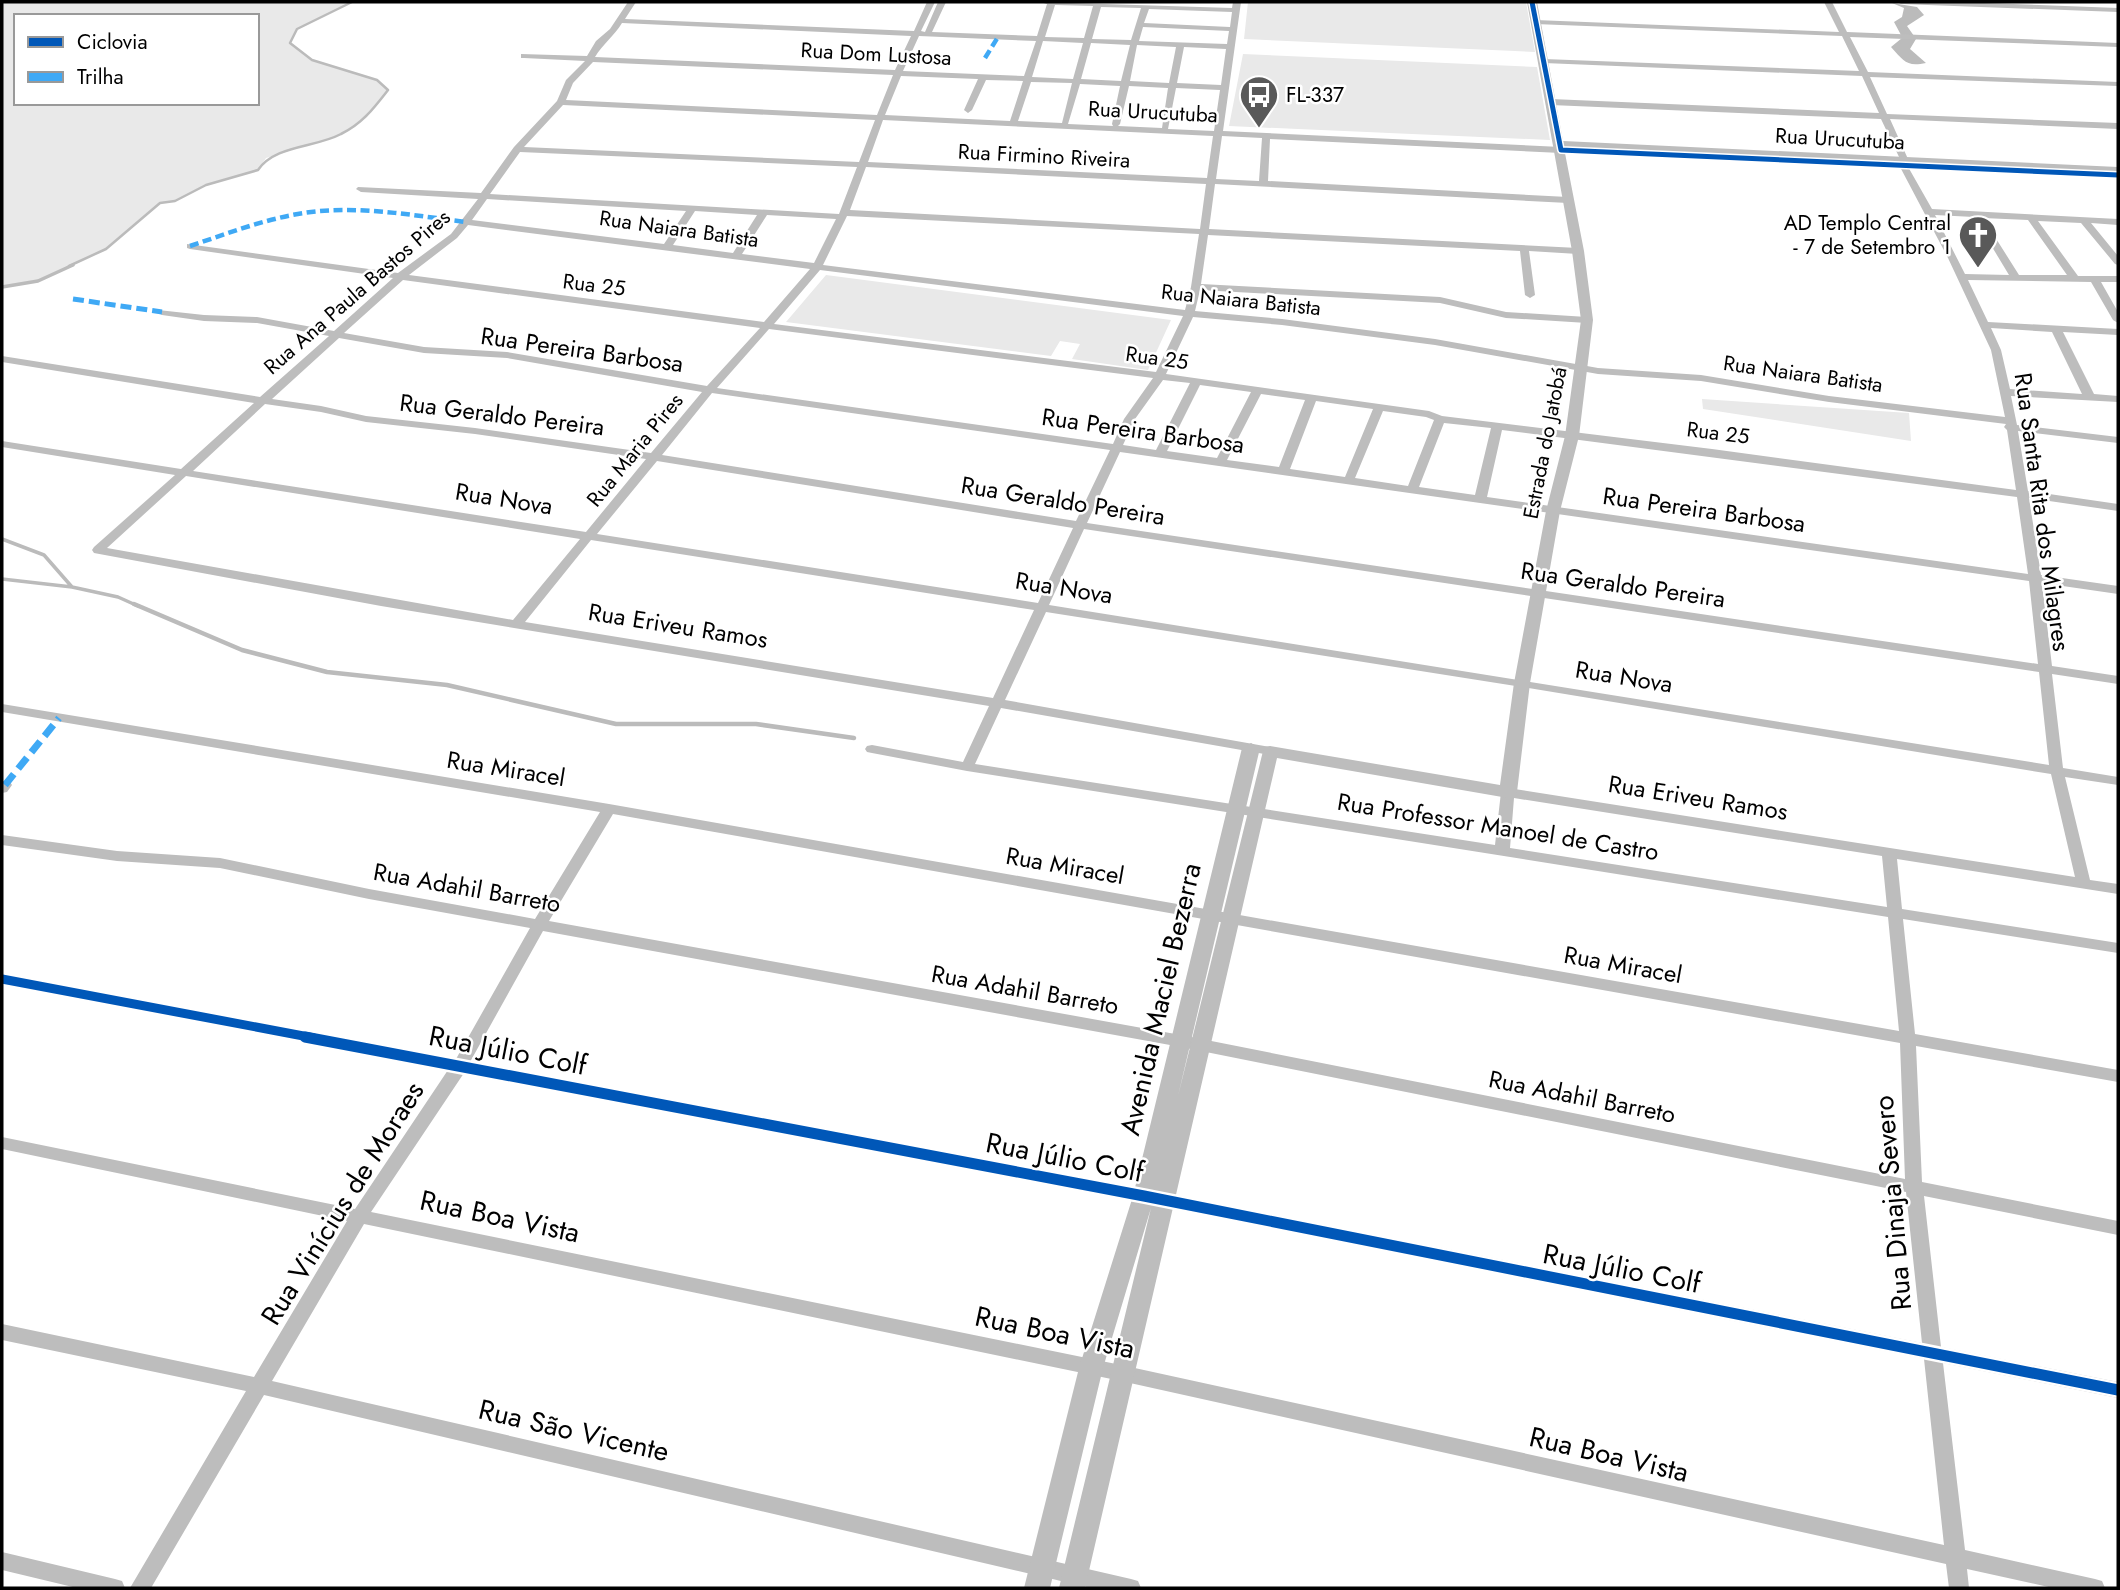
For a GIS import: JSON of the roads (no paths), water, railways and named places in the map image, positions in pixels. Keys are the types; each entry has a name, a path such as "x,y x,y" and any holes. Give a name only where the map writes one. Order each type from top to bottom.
{"street":[{"name":"Rua Ana Paula Bastos Pires","path":"98,550 401,276 454,236 485,197 517,149 561,102 565,89 586,66 589,58 632,2"},
{"name":"Rua Maria Pires","path":"516,624 591,536 709,389 817,267 843,215 898,72 931,2"},
{"path":"928,33 942,2"},
{"path":"967,767 1130,419 1160,376 1189,314 1205,232 1237,6 1044,2"},
{"path":"1015,122 1052,2"},
{"name":"Estrada do Jatobá","path":"1502,851 1522,683 1553,510 1572,436 1587,320 1578,251 1532,2"},
{"name":"Rua Santa Rita dos Milagres","path":"1828,2 1865,74 1927,212 1987,326 1996,351 2006,392 2035,578 2057,772 2084,884"},
{"path":"1900,2 2118,10"},
{"path":"1065,122 1098,4"},
{"path":"1116,124 1134,43 1146,6"},
{"path":"620,21 1231,47"},
{"path":"1535,22 2118,45"},
{"path":"1140,24 1233,29"},
{"path":"1165,127 1180,46"},
{"name":"Rua Dom Lustosa","path":"524,56 1225,88"},
{"path":"1544,61 2118,84"},
{"path":"968,110 983,77"},
{"name":"Rua Urucutuba","path":"561,102 2118,170"},
{"path":"1551,102 2118,126"},
{"name":"Rua Urucutuba","path":"1015,122 1165,127 1266,138 1560,147"},
{"path":"1263,184 1266,138"},
{"name":"Rua Firmino Riveira","path":"517,149 1212,182 1376,187 1568,200"},
{"name":"Rua Urucutuba","path":"1903,162 2118,175"},
{"path":"361,189 764,212 1578,251"},
{"path":"667,247 692,208"},
{"path":"736,256 764,212"},
{"path":"1927,212 2118,222"},
{"path":"1977,215 2016,278"},
{"path":"2031,217 2075,279"},
{"path":"2084,221 2118,262"},
{"name":"Rua Naiara Batista","path":"466,222 1189,314 1282,322 1413,339 1581,368 1701,378 2118,440"},
{"name":"Rua 25","path":"190,246 765,326 1160,376 1429,414 1440,419 2118,507"},
{"path":"1524,248 1530,295"},
{"path":"1961,277 2118,279"},
{"path":"2094,279 2118,320"},
{"path":"1196,287 1440,300 1506,315 1587,320"},
{"path":"2106,298 2118,299"},
{"name":"Rua Pereira Barbosa","path":"162,312 257,320 424,350 507,355 597,372 1159,455 2118,590"},
{"path":"1987,326 2118,332"},
{"path":"2056,329 2090,398"},
{"name":"Rua Geraldo Pereira","path":"2,359 321,409 366,419 475,431 1249,552 2118,680"},
{"path":"1159,455 1196,383"},
{"path":"1220,463 1256,391"},
{"path":"2006,392 2118,399"},
{"path":"1283,472 1311,399"},
{"path":"1348,482 1378,407"},
{"path":"1412,490 1440,419"},
{"path":"1480,500 1497,426"},
{"name":"Rua Nova","path":"2,444 1522,683 2118,781"},
{"name":"Rua Eriveu Ramos","path":"98,550 516,624 996,703 1508,792 2118,888"},
{"name":"Rua Miracel","path":"2,708 609,809 2118,1076"},
{"name":"Rua Professor Manoel de Castro","path":"872,749 967,767 1893,910 2118,948"},
{"name":"Avenida Maciel Bezerra","path":"1074,1582 1121,1373 1154,1198 1260,749"},
{"name":"Rua Vinícius de Moraes","path":"140,1588 360,1215 461,1064 539,925 609,809"},
{"name":"Rua Adahil Barreto","path":"2,840 117,856 220,863 369,894 1190,1043 2118,1228"},
{"name":"Rua Dinaja Severo","path":"1889,854 1908,1039 1914,1186 1959,1588"},
{"name":"Rua Júlio Colf","path":"2,979 461,1064 1154,1198 2118,1390"},
{"name":"Rua Boa Vista","path":"2,1143 1121,1373 1956,1560 2095,1588"},
{"name":"Avenida Maciel Bezerra","path":"1040,1577 1091,1368 1154,1198"},
{"name":"Rua São Vicente","path":"2,1332 258,1386 1040,1577 1131,1588"},
{"path":"2,1561 115,1588"}],"waterway":[{"path":"69,266 106,249 160,203 175,201 206,185 258,170 265,162 285,151 331,139 348,130 373,109 388,90 377,80 312,60 290,43 297,29 352,2"},
{"path":"2,287 38,281 73,265"},
{"path":"2,539 44,555 72,587"},
{"path":"2,579 72,587"},
{"path":"72,587 118,597 138,606"},
{"path":"134,604 242,650 327,672 447,685 616,724 756,724 854,738"}],"place":[{"name":"FL-337","path":"1259,129"},
{"name":"AD Templo Central - 7 de Setembro 1","path":"1978,269"}]}
